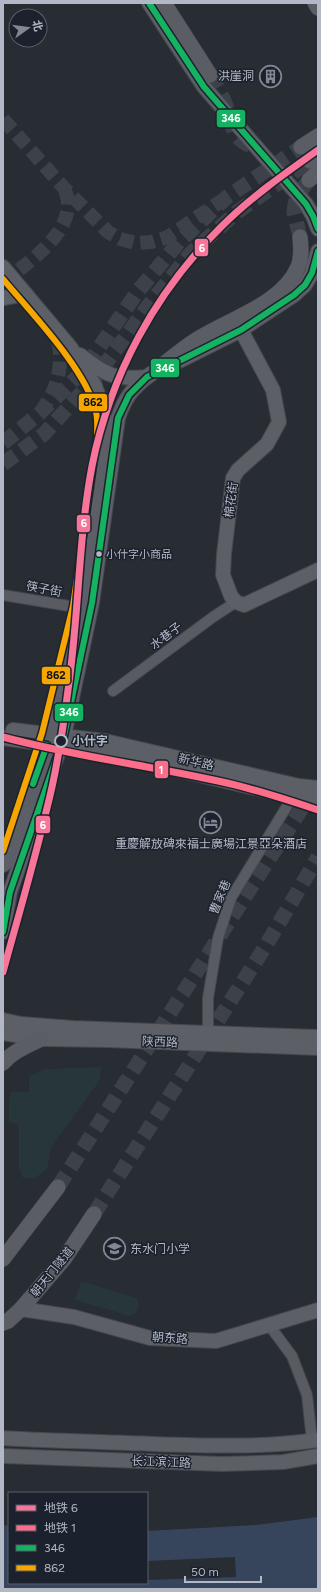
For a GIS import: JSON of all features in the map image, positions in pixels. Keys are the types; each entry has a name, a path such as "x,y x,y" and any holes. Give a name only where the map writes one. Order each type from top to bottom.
{"main road":[{"path":"148,3 204,87 306,204 318,229"},
{"path":"164,3 210,75"},
{"path":"314,3 318,8"},
{"path":"301,147 318,136"},
{"path":"3,932 10,892 55,741 92,603 118,418 128,395 134,387 200,337 272,298 290,281 298,266 301,255 300,237"},
{"path":"72,348 96,368 106,374 130,378 147,377 241,330 280,305 305,285 312,274 318,251"},
{"path":"3,267 72,348 95,386 104,411 105,424 99,489 81,608 55,741 8,861 3,865"},
{"path":"3,298 26,294"},
{"name":"棉花街","path":"236,602 230,596 223,575 224,554 234,478 238,470 267,444 278,422 273,390 241,330"},
{"path":"236,602 244,605 318,570"},
{"name":"新华路","path":"3,729 102,752 296,791 318,800"},
{"name":"新华路","path":"3,738 55,741"},
{"name":"新华路","path":"296,791 318,788"},
{"path":"3,874 8,878 10,892"},
{"name":"陕西路","path":"3,1020 21,1024 72,1028 318,1037"},
{"name":"陕西路","path":"3,1033 41,1039 318,1048"},
{"path":"3,1063 18,1050 41,1039"},
{"path":"3,1259 58,1187"},
{"name":"朝天门隧道","path":"3,1323 8,1321 21,1309 64,1259 94,1214"},
{"name":"朝东路","path":"21,1309 74,1316 150,1338 216,1341 318,1310"},
{"name":"长江滨江路","path":"3,1438 38,1441 222,1447 284,1445 315,1440"},
{"name":"长江滨江路","path":"3,1456 222,1464 283,1462 318,1456"}],"street":[{"name":"筷子街","path":"3,594 81,608"},
{"name":"水巷子","path":"114,692 213,617 236,602"},
{"name":"曹家巷","path":"208,1032 208,998 218,938 231,898 296,791"},
{"path":"269,1325 292,1356 307,1395 315,1440"}],"shaded area":[{"path":"101,1067 100,1080 51,1147 47,1169 35,1178 23,1178 19,1168 19,1126 9,1122 11,1092 29,1092 29,1077 46,1069"},
{"path":"81,1281 137,1298 139,1306 136,1313 130,1316 75,1300"}],"water":[{"path":"318,1517 318,1589 3,1589 3,1525 8,1526 8,1584 148,1584 148,1531 256,1525"}],"pier":[{"path":"235,1557 236,1577 148,1580 148,1561"}],"tunnel":[{"path":"210,75 223,99 234,132 242,141 259,150"},
{"path":"3,119 64,188 108,232 120,239 136,243 151,242 168,237 227,197"},
{"path":"3,443 40,413 83,371 138,291 179,242 227,197 301,147"},
{"path":"3,464 44,434 94,379 152,301 191,253 237,212 310,161"},
{"path":"300,237 294,212 296,197 309,180"},
{"path":"3,283 34,258 54,238 62,227 68,203 64,188"},
{"path":"40,413 52,393 59,372 60,356 58,340 53,325"},
{"path":"58,1187 315,788"},
{"path":"94,1214 265,947 318,857"}],"metro line":[{"name":"6","path":"3,972 37,849 57,764 72,662 87,494 100,433 110,400 138,337 156,307 197,252 221,227 255,196 318,150"},
{"name":"1","path":"3,737 87,756 227,783 262,792 318,810"}],"transit line":[{"name":"346","path":"149,3 204,87 306,204 318,229"},
{"name":"346","path":"3,932 10,892 64,736 92,603 118,418 129,395 147,377 241,330 294,295 305,285 312,273 318,251"},
{"name":"862","path":"3,279 43,325 70,360 90,395 97,418 97,437 73,606 42,733 3,851"},
{"name":"346","path":"3,738 47,745 33,784"}],"place":[{"name":"洪崖洞","path":"270,76"},
{"name":"小什字小商品","path":"99,554"},
{"name":"小什字","path":"61,741"},
{"name":"重慶解放碑來福士廣場江景亞朵酒店","path":"211,823"},
{"name":"东水门小学","path":"115,1249"}]}
